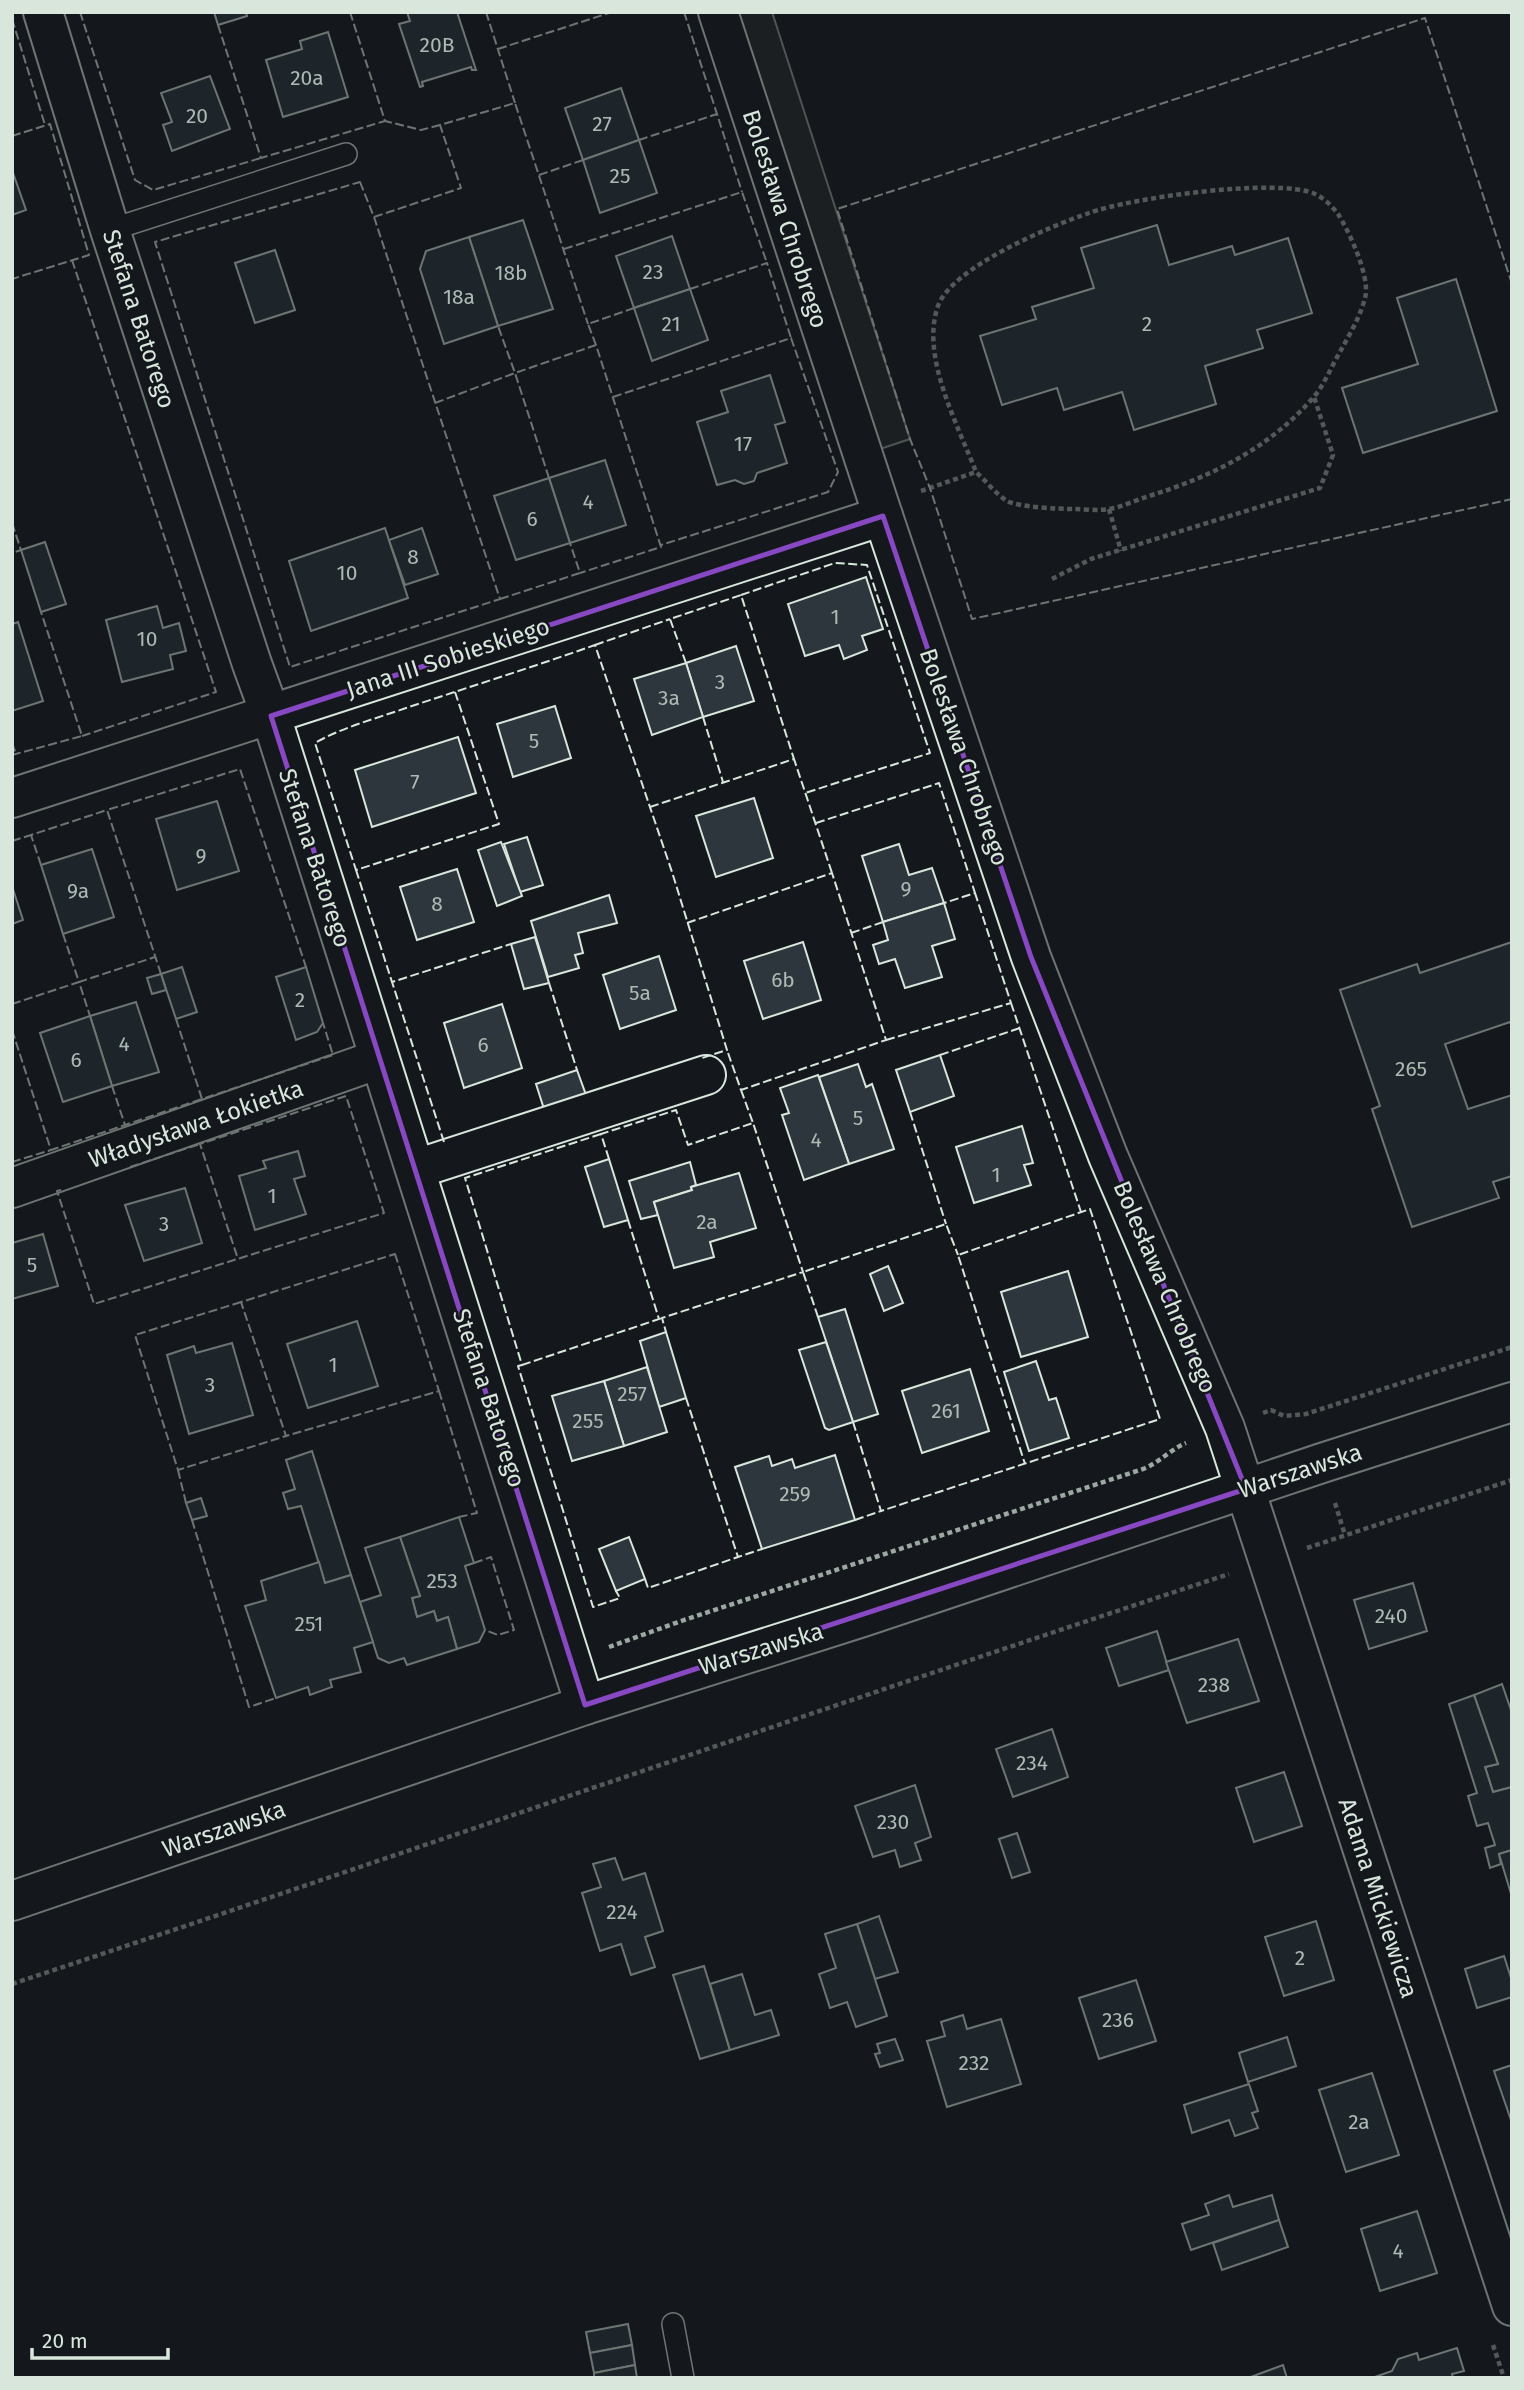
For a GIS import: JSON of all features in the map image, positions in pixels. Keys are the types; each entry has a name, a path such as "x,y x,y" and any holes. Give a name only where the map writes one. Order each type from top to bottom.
{"street":[{"name":"Stefana Batorego","path":"43,12 110,230 271,716 585,1705"},
{"name":"Bolesława Chrobrego","path":"718,12 897,506 1031,957 1108,1156 1225,1428 1246,1489"},
{"name":"Jana III Sobieskiego","path":"12,799 271,716 897,506"},
{"name":"Władysława Łokietka","path":"12,1188 379,1059"},
{"path":"416,1170 706,1075"},
{"name":"Warszawska","path":"12,1901 585,1705 863,1617 1512,1402"},
{"name":"Adama Mickiewicza","path":"1246,1489 1512,2306"}],"lane":[{"path":"110,230 346,154"},
{"path":"673,2324 683,2378"}],"path":[{"path":"1258,188 1313,193 1338,213 1362,266 1367,295 1356,324 1314,397 1267,442 1219,470 1165,491 1109,509 1057,509 1009,502 976,472 942,383 933,344 933,326 939,303 949,288 965,274 1005,249 1091,212 1180,193 1258,188"},
{"path":"1052,579 1091,559 1320,488 1332,455 1314,397"},
{"path":"897,506 976,472"},
{"path":"1109,509 1121,551"},
{"path":"1271,1410 1284,1416 1307,1414 1512,1347"},
{"path":"614,1646 1143,1469 1158,1463 1176,1447"},
{"path":"1301,1550 1512,1480"},
{"path":"1335,1503 1345,1535"},
{"path":"12,1984 583,1789 1236,1571"}],"highlighted area":[{"path":"883,516 1031,957 1246,1489 585,1705 271,716"}],"shaded area":[{"path":"738,12 772,12 910,439 880,449"}],"building":[{"path":"214,12 246,12 247,16 218,25"},
{"path":"407,12 457,12 476,70 471,67 422,82 423,86 420,87 399,24 410,21"},
{"path":"328,32 348,97 283,117 266,60 302,49 300,41"},
{"path":"210,76 230,129 172,151 163,125 172,122 161,93"},
{"path":"621,88 639,140 583,160 565,108"},
{"path":"639,140 657,193 600,213 583,160"},
{"path":"12,170 26,210 12,215"},
{"path":"523,220 553,309 498,326 469,237"},
{"path":"1157,225 1169,265 1232,246 1235,255 1288,238 1312,313 1257,330 1263,348 1205,366 1216,404 1134,430 1122,392 1064,410 1057,388 1002,405 980,336 1036,319 1032,307 1094,288 1081,248"},
{"path":"672,236 690,289 634,308 616,256"},
{"path":"469,237 498,326 444,344 420,269 426,251"},
{"path":"275,250 295,310 255,323 235,263"},
{"path":"1456,279 1497,411 1363,453 1342,388 1418,364 1397,298"},
{"path":"690,289 708,340 652,361 634,308"},
{"path":"770,375 785,422 775,425 787,463 757,473 754,481 744,484 735,480 717,485 697,422 728,412 721,391"},
{"path":"605,460 626,525 570,543 549,478"},
{"path":"549,478 570,543 516,560 494,496"},
{"path":"385,528 408,598 311,631 289,561"},
{"path":"422,528 438,574 405,585 389,540"},
{"path":"45,542 66,604 41,612 21,550"},
{"path":"866,577 883,629 862,636 867,650 844,659 839,645 805,656 788,604"},
{"path":"157,606 163,628 179,623 186,651 170,655 173,669 122,682 106,620"},
{"path":"18,622 43,701 12,711 12,624"},
{"path":"736,646 754,701 703,717 686,663"},
{"path":"686,663 703,717 652,735 634,679"},
{"path":"555,706 571,758 513,777 497,724"},
{"path":"458,737 476,793 372,827 355,770"},
{"path":"754,798 773,858 716,877 696,816"},
{"path":"217,801 239,871 177,890 156,819"},
{"path":"527,837 543,885 520,892 504,844"},
{"path":"501,842 522,896 497,906 478,850"},
{"path":"899,844 909,875 932,868 944,903 883,922 862,856"},
{"path":"92,849 114,917 63,934 41,865"},
{"path":"457,869 474,922 417,940 400,887"},
{"path":"12,886 23,920 12,924"},
{"path":"609,895 617,923 578,933 583,953 575,955 579,968 548,977 531,921"},
{"path":"944,903 955,939 932,946 942,977 905,988 895,959 879,964 873,945 888,940 883,922"},
{"path":"535,937 549,983 524,989 511,944"},
{"path":"803,942 821,1000 763,1019 744,961"},
{"path":"1512,942 1512,1026 1510,1022 1445,1044 1468,1109 1512,1095 1512,1176 1493,1182 1499,1198 1412,1227 1372,1109 1380,1106 1340,990 1417,964 1420,973"},
{"path":"659,956 676,1010 620,1029 603,975"},
{"path":"182,967 197,1012 176,1019 161,974"},
{"path":"306,967 323,1023 317,1032 296,1040 276,977"},
{"path":"161,974 166,990 152,994 147,978"},
{"path":"136,1002 159,1072 112,1086 90,1016"},
{"path":"502,1004 522,1068 464,1088 444,1023"},
{"path":"90,1016 112,1086 63,1102 40,1033"},
{"path":"940,1055 954,1096 910,1112 896,1070"},
{"path":"858,1064 866,1087 872,1084 894,1149 849,1164 819,1077"},
{"path":"577,1070 586,1095 544,1109 536,1084"},
{"path":"818,1075 849,1164 804,1180 782,1115 789,1113 780,1088"},
{"path":"1022,1126 1033,1163 1024,1165 1031,1185 974,1203 956,1147"},
{"path":"298,1151 305,1176 294,1179 306,1214 255,1230 239,1176 266,1168 263,1161"},
{"path":"609,1159 628,1220 604,1227 585,1167"},
{"path":"690,1162 696,1185 691,1187 692,1190 654,1202 658,1215 641,1219 629,1181"},
{"path":"739,1173 756,1228 710,1242 714,1257 674,1268 654,1202 692,1190 691,1187"},
{"path":"185,1188 202,1243 144,1261 125,1205"},
{"path":"43,1234 58,1286 12,1299 12,1243"},
{"path":"888,1266 903,1303 884,1311 870,1274"},
{"path":"1068,1271 1088,1337 1021,1357 1001,1292"},
{"path":"845,1309 878,1414 853,1422 818,1317"},
{"path":"357,1321 378,1386 308,1408 287,1344"},
{"path":"666,1332 686,1398 659,1407 640,1341"},
{"path":"826,1342 853,1422 829,1430 825,1428 799,1350"},
{"path":"232,1343 253,1415 189,1434 167,1355 194,1346 196,1353"},
{"path":"1036,1361 1049,1400 1056,1398 1069,1438 1029,1451 1004,1372"},
{"path":"647,1367 667,1432 624,1446 604,1381"},
{"path":"970,1369 989,1431 922,1453 902,1391"},
{"path":"604,1381 624,1446 572,1461 552,1396"},
{"path":"312,1451 351,1575 325,1583 301,1506 288,1509 283,1493 295,1489 286,1460"},
{"path":"835,1455 855,1520 762,1549 735,1467 769,1456 772,1466 792,1459 795,1468"},
{"path":"201,1498 207,1516 192,1520 186,1503"},
{"path":"459,1517 474,1563 465,1566 485,1630 479,1642 457,1649 448,1617 437,1621 434,1611 417,1617 412,1598 420,1596 400,1537"},
{"path":"400,1537 420,1596 412,1598 417,1617 434,1611 437,1621 448,1617 457,1649 407,1665 404,1658 389,1663 378,1658 360,1602 381,1595 365,1548"},
{"path":"629,1537 645,1579 616,1591 599,1549"},
{"path":"319,1562 325,1583 351,1575 373,1642 354,1648 361,1672 330,1680 332,1687 310,1695 308,1687 276,1698 245,1606 266,1600 261,1581"},
{"path":"1413,1583 1427,1631 1369,1649 1354,1600"},
{"path":"1157,1631 1169,1670 1119,1686 1106,1648"},
{"path":"1238,1639 1259,1701 1187,1723 1166,1662"},
{"path":"1502,1684 1512,1713 1512,1787 1493,1792 1485,1767 1498,1764 1474,1695"},
{"path":"1474,1695 1498,1764 1485,1767 1493,1792 1512,1787 1512,1850 1499,1854 1501,1864 1490,1868 1485,1848 1495,1845 1488,1823 1477,1826 1468,1796 1477,1793 1449,1704"},
{"path":"1052,1729 1068,1777 1013,1797 996,1749"},
{"path":"1284,1772 1302,1826 1254,1842 1236,1788"},
{"path":"915,1785 931,1837 915,1843 921,1860 900,1867 895,1850 873,1857 855,1806"},
{"path":"1017,1833 1030,1872 1012,1878 999,1839"},
{"path":"1512,1850 1512,1897 1499,1854"},
{"path":"615,1858 623,1880 645,1873 663,1931 645,1937 655,1967 631,1975 621,1944 600,1951 582,1893 601,1887 593,1864"},
{"path":"879,1916 898,1972 875,1979 857,1924"},
{"path":"1316,1921 1334,1980 1284,1996 1265,1937"},
{"path":"857,1924 887,2016 856,2027 847,2002 830,2008 819,1974 836,1968 825,1934"},
{"path":"1504,1956 1512,1981 1512,1997 1477,2008 1465,1969"},
{"path":"704,1966 730,2050 700,2059 673,1975"},
{"path":"742,1974 755,2015 771,2010 779,2035 730,2050 710,1984"},
{"path":"1136,1980 1156,2041 1099,2059 1079,1998"},
{"path":"963,2015 967,2029 1001,2019 1021,2084 947,2107 927,2041 945,2036 941,2022"},
{"path":"1287,2037 1296,2066 1248,2082 1239,2053"},
{"path":"895,2039 903,2060 880,2067 875,2054 880,2053 877,2044"},
{"path":"1512,2065 1512,2123 1494,2071"},
{"path":"1372,2073 1399,2155 1346,2172 1319,2090"},
{"path":"1249,2084 1258,2111 1252,2113 1258,2128 1235,2136 1229,2120 1192,2133 1184,2105"},
{"path":"1229,2195 1233,2207 1272,2195 1279,2220 1191,2250 1182,2224 1209,2215 1205,2204"},
{"path":"1417,2211 1437,2273 1380,2291 1361,2229"},
{"path":"1279,2220 1288,2247 1222,2270 1213,2243"},
{"path":"628,2324 632,2345 590,2353 586,2332"},
{"path":"632,2345 635,2365 594,2373 590,2353"},
{"path":"1457,2348 1464,2371 1452,2374 1453,2378 1372,2378 1392,2371 1398,2359 1417,2353 1419,2360"},
{"path":"635,2365 637,2378 594,2378 594,2373"},
{"path":"1283,2365 1287,2378 1248,2378"}],"fence":[{"path":"80,12 135,180 153,190 261,158"},
{"path":"350,12 385,121 421,130 440,125"},
{"path":"486,12 515,103"},
{"path":"498,49 612,12"},
{"path":"684,12 717,114"},
{"path":"1512,284 1425,18 837,209 910,439 930,488 972,619 1512,499"},
{"path":"12,19 45,125"},
{"path":"218,25 261,158 385,121"},
{"path":"374,217 461,188 440,125 515,103 588,324"},
{"path":"639,140 717,114 742,192"},
{"path":"12,136 50,124 89,255 12,279"},
{"path":"539,175 583,160"},
{"path":"360,182 374,217 500,599 290,667 155,242 360,182"},
{"path":"564,249 742,192 767,263"},
{"path":"72,260 216,692 82,736"},
{"path":"690,289 767,263 791,338"},
{"path":"596,345 588,324 634,308"},
{"path":"435,403 515,373 498,326"},
{"path":"613,397 791,338 838,472 828,492 661,545"},
{"path":"549,478 515,373 596,345 661,547 580,573"},
{"path":"12,523 21,550 12,553"},
{"path":"500,599 580,573 570,543"},
{"path":"741,595 835,563 867,565 930,753 805,793"},
{"path":"686,663 670,619 741,595 794,759"},
{"path":"12,755 82,736 41,612"},
{"path":"595,645 670,619"},
{"path":"455,692 499,824 356,870 315,743 359,724 595,645 672,872 727,1050 702,1058"},
{"path":"703,717 723,782"},
{"path":"12,743 16,754"},
{"path":"650,807 794,759 832,873"},
{"path":"161,974 107,810 240,769 306,967"},
{"path":"816,823 939,783 975,893 944,903"},
{"path":"41,865 31,835 107,810"},
{"path":"12,841 31,835"},
{"path":"356,870 392,982"},
{"path":"687,923 832,873 886,1040 741,1090 727,1050"},
{"path":"886,1040 1011,1003 975,893"},
{"path":"851,933 883,922"},
{"path":"63,934 79,982 155,957"},
{"path":"444,1142 392,982 511,944"},
{"path":"12,1004 79,982 90,1016"},
{"path":"549,983 577,1070"},
{"path":"1011,1003 1081,1212"},
{"path":"176,1019 202,1099 333,1055 323,1023"},
{"path":"940,1055 1020,1028"},
{"path":"12,1030 51,1150 125,1125"},
{"path":"112,1086 125,1125 202,1099"},
{"path":"741,1090 753,1123"},
{"path":"61,1190 57,1191 94,1304 384,1213 346,1096 200,1144 238,1259"},
{"path":"609,1159 601,1134 676,1110 688,1145 753,1123 803,1272 662,1318 666,1332"},
{"path":"910,1112 946,1224"},
{"path":"601,1134 465,1178 522,1365 518,1366 593,1607 620,1598 616,1591"},
{"path":"130,1167 200,1144"},
{"path":"12,1162 51,1150"},
{"path":"853,1422 881,1511 1160,1419 1090,1209 958,1255 1025,1464"},
{"path":"628,1220 659,1319"},
{"path":"818,1317 803,1272 946,1224 958,1255"},
{"path":"395,1254 439,1391 286,1436 241,1302 395,1254"},
{"path":"241,1302 135,1335 178,1470 286,1436"},
{"path":"522,1365 662,1318"},
{"path":"439,1391 477,1513 459,1517"},
{"path":"686,1398 738,1557 762,1549"},
{"path":"178,1470 186,1503"},
{"path":"855,1520 881,1511"},
{"path":"192,1520 249,1707 276,1698"},
{"path":"474,1563 491,1557 514,1630 498,1635 485,1630"},
{"path":"645,1579 648,1588 738,1557"}]}
